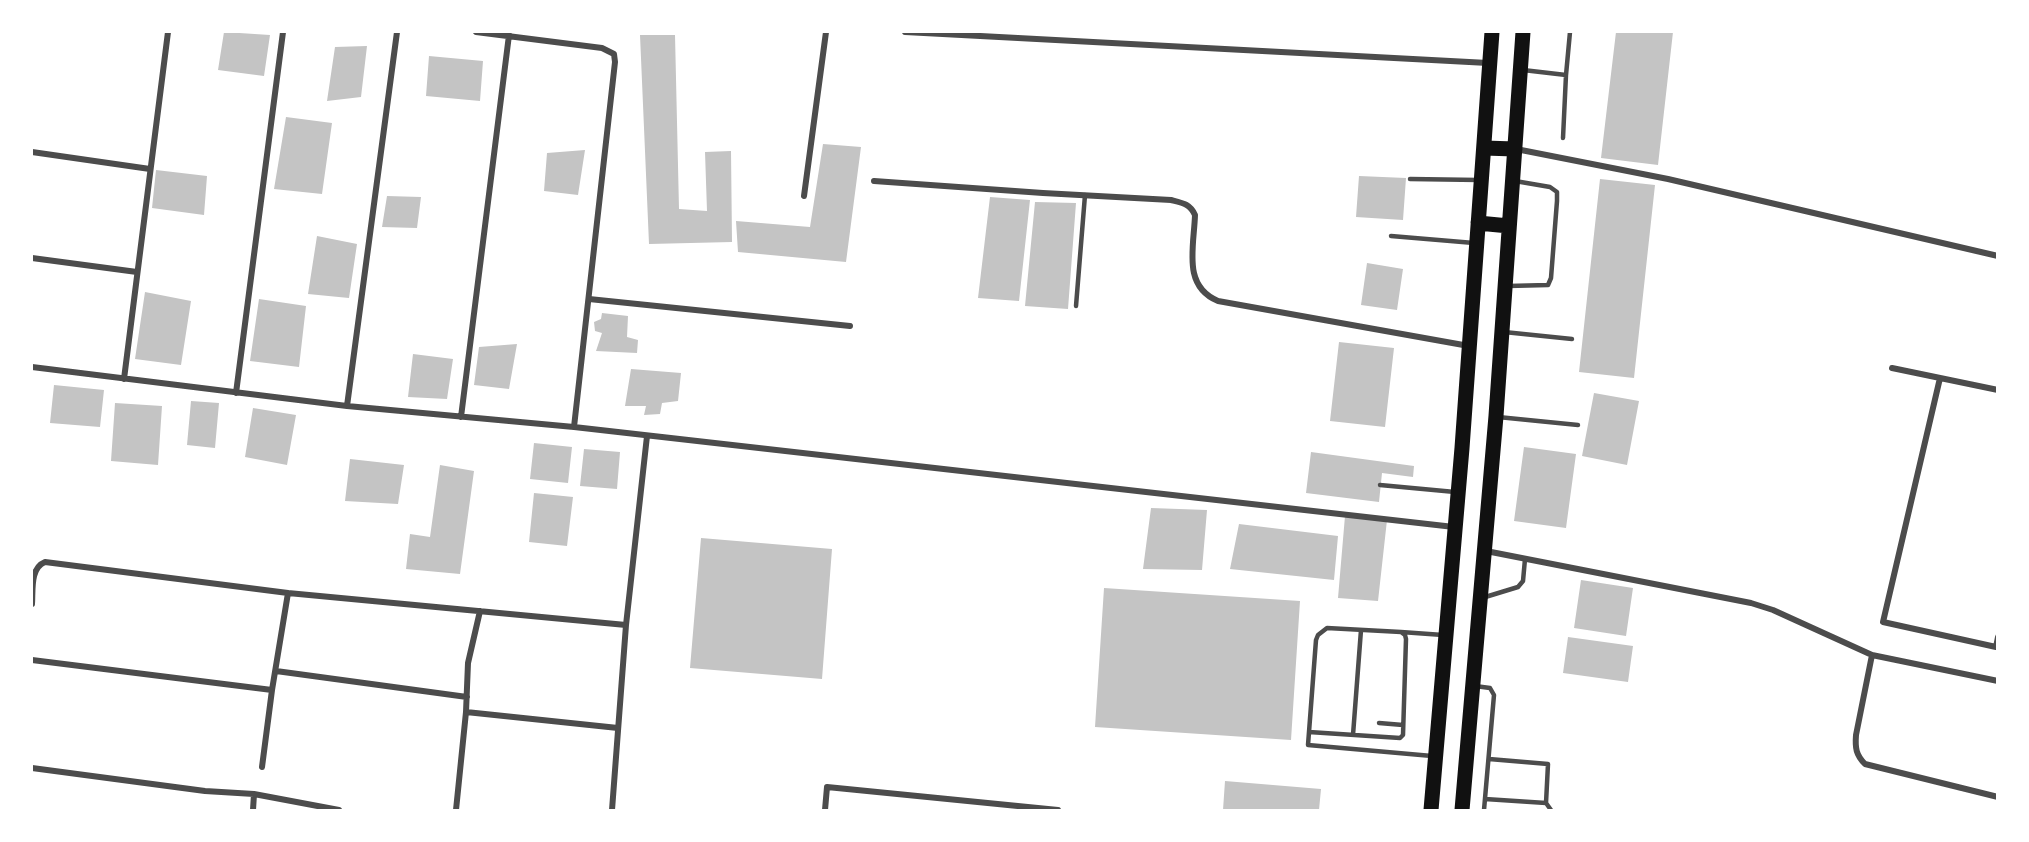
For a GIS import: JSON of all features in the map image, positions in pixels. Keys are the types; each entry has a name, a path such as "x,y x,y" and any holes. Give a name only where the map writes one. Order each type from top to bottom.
{"main road":[{"path":"1431,810 1470,346 1492,32"},
{"path":"1462,810 1496,416 1523,32"},
{"path":"1484,148 1515,149"},
{"path":"1478,223 1509,226"}],"street":[{"path":"124,379 168,32"},
{"path":"236,393 283,32"},
{"path":"347,406 397,32"},
{"path":"476,32 602,48 614,54 615,62 574,427"},
{"path":"804,196 826,32"},
{"path":"905,32 1490,63"},
{"path":"460,417 509,35"},
{"path":"1515,149 1668,179 1998,256"},
{"path":"32,152 150,169"},
{"path":"874,181 1043,194 1171,200 1191,207 1195,215 1192,274 1197,285 1207,297 1218,301 1470,346"},
{"path":"32,258 137,272"},
{"path":"589,299 850,326"},
{"path":"32,367 347,406 574,427 1454,527"},
{"path":"1892,368 1998,390"},
{"path":"1940,378 1883,622 1996,647 1998,637"},
{"path":"612,810 626,626 647,436"},
{"path":"1484,551 1751,603 1773,610 1872,655 1998,681"},
{"path":"32,604 36,570 39,564 45,562 288,593 626,626"},
{"path":"262,767 288,593"},
{"path":"456,810 466,712 468,663 480,611"},
{"path":"1872,655 1856,735 1855,748 1858,757 1865,764 1998,797"},
{"path":"32,660 272,690"},
{"path":"276,671 467,697"},
{"path":"466,712 618,728"},
{"path":"32,768 205,791 254,794 337,810"},
{"path":"825,810 827,787 1058,810"},
{"path":"253,810 254,794"}],"lane":[{"path":"1563,138 1570,32"},
{"path":"1520,70 1566,75"},
{"path":"1410,179 1482,180"},
{"path":"1504,286 1548,285 1551,278 1555,234 1557,192 1550,187 1513,180"},
{"path":"1076,306 1085,195"},
{"path":"1391,236 1477,243"},
{"path":"1501,332 1572,339"},
{"path":"1496,416 1578,425"},
{"path":"1380,485 1457,493"},
{"path":"1480,599 1518,587 1522,581 1526,559"},
{"path":"1435,756 1310,746 1308,745 1309,732 1318,635 1327,628 1445,635"},
{"path":"1353,735 1361,630"},
{"path":"1309,732 1400,738 1403,735 1406,639 1401,632"},
{"path":"1473,685 1490,688 1494,695 1484,810"},
{"path":"1379,723 1403,725"},
{"path":"1489,759 1548,764 1546,803 1551,810"},
{"path":"1485,799 1546,803"}],"building":[{"path":"224,32 270,35 264,76 218,70"},
{"path":"1616,32 1673,32 1658,165 1601,158"},
{"path":"640,35 675,35 679,209 707,211 705,152 731,151 732,242 649,244"},
{"path":"367,46 361,97 327,101 335,47"},
{"path":"429,56 483,61 480,101 426,96"},
{"path":"286,117 332,123 322,194 274,189"},
{"path":"823,144 861,147 846,262 738,252 736,221 810,227"},
{"path":"585,150 578,195 544,191 547,153"},
{"path":"156,170 207,176 204,215 152,208"},
{"path":"1359,176 1406,178 1403,220 1356,217"},
{"path":"1600,179 1655,185 1634,378 1579,372"},
{"path":"387,196 421,197 417,228 382,227"},
{"path":"990,197 1030,200 1019,301 978,298"},
{"path":"1035,202 1076,203 1068,309 1025,306"},
{"path":"317,236 357,244 349,298 308,294"},
{"path":"1367,263 1403,269 1397,310 1361,305"},
{"path":"145,292 191,301 181,365 135,359"},
{"path":"259,299 306,306 299,367 250,361"},
{"path":"602,313 628,316 627,337 638,340 637,353 596,351 602,333 595,331 594,322 601,319"},
{"path":"1339,342 1394,348 1385,427 1330,421"},
{"path":"517,344 509,389 474,385 479,347"},
{"path":"413,354 453,359 447,399 408,397"},
{"path":"631,369 681,373 678,401 662,403 660,414 644,415 646,406 625,406"},
{"path":"54,385 104,390 100,427 50,423"},
{"path":"1594,393 1639,401 1627,465 1582,456"},
{"path":"191,401 219,403 215,448 187,445"},
{"path":"115,403 162,406 158,465 111,461"},
{"path":"253,408 296,415 287,465 245,457"},
{"path":"534,443 572,447 568,483 530,479"},
{"path":"1524,447 1576,454 1566,528 1514,521"},
{"path":"584,449 620,452 617,489 580,486"},
{"path":"1311,452 1414,466 1413,477 1382,473 1379,502 1306,493"},
{"path":"350,459 404,465 398,504 345,501"},
{"path":"440,465 474,471 460,574 406,569 410,534 430,537"},
{"path":"534,493 573,497 567,546 529,542"},
{"path":"1151,508 1207,510 1202,570 1143,569"},
{"path":"1345,516 1387,520 1378,601 1338,598"},
{"path":"1239,524 1338,536 1334,580 1230,569"},
{"path":"701,538 832,549 822,679 690,668"},
{"path":"1581,580 1633,588 1626,636 1574,628"},
{"path":"1104,588 1300,601 1291,740 1095,727"},
{"path":"1568,637 1633,646 1628,682 1563,673"},
{"path":"1225,781 1321,789 1319,810 1223,810"}]}
